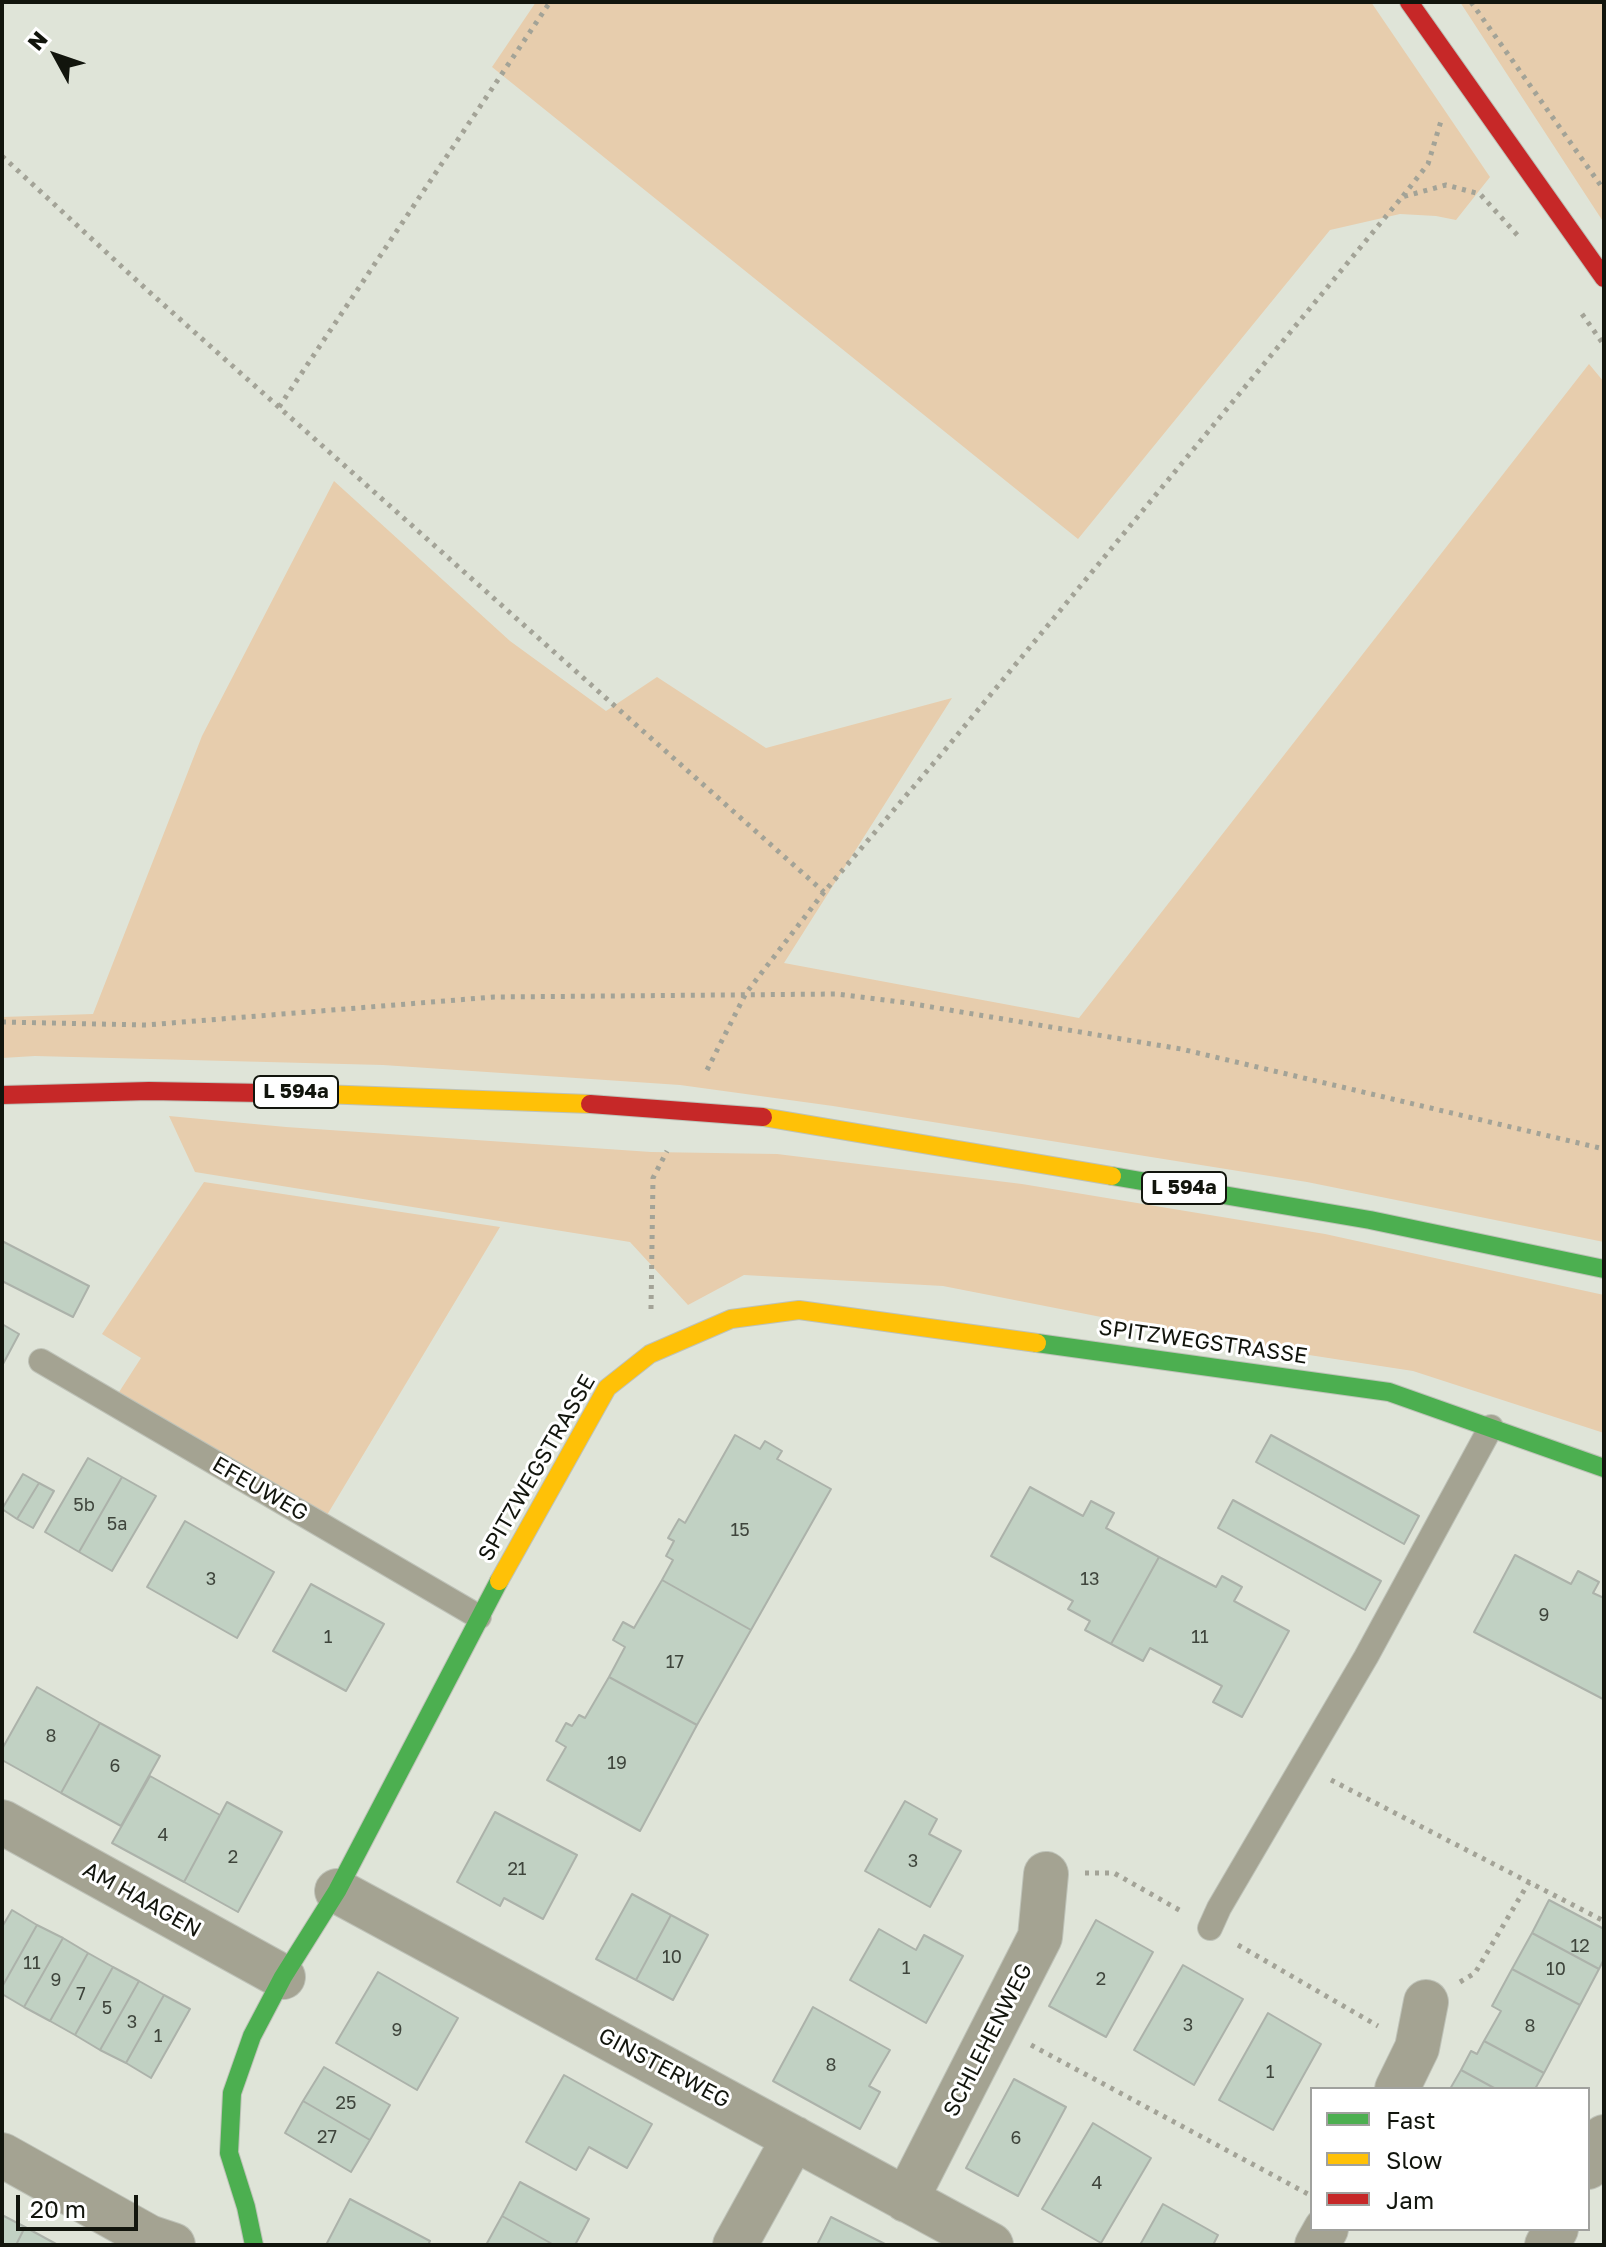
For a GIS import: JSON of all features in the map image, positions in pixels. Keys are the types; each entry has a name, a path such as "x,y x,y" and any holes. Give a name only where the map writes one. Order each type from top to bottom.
{"street":[{"path":"1409,2 1604,278"},
{"name":"L 594a","path":"2,1095 271,1091 590,1104 763,1117 1370,1220 1604,1269"},
{"name":"SPITZWEGSTRASSE","path":"254,2245 229,2153 232,2093 252,2036 283,1977 337,1891 479,1617 607,1388 650,1354 731,1319 799,1310 1389,1392 1604,1468"},
{"name":"AM HAAGEN","path":"2,1822 283,1977"},
{"name":"SCHLEHENWEG","path":"906,2200 1040,1937 1046,1874"},
{"name":"GINSTERWEG","path":"337,1891 991,2245"},
{"path":"1398,2087 1417,2048 1426,2002"},
{"path":"1590,2163 1604,2137"},
{"path":"735,2245 794,2138"},
{"path":"2,2155 149,2237 173,2245"}],"lane":[{"name":"EFEUWEG","path":"41,1361 479,1617"},
{"path":"1210,1928 1491,1427"}],"path":[{"path":"279,407 550,2"},
{"path":"1471,2 1604,190"},
{"path":"2,156 824,892 1428,164"},
{"path":"1402,197 1446,185 1480,194 1521,239"},
{"path":"1578,309 1604,345"},
{"path":"2,1022 146,1025 494,997 837,994 1181,1049 1604,1149"},
{"path":"1303,1766 1604,1921"},
{"path":"1426,2002 1475,1973 1529,1882"},
{"path":"996,2026 1310,2195"}],"shaded area":[{"path":"536,2 1371,2 1490,177 1456,220 1400,214 1330,230 1078,539 492,67"},
{"path":"1460,2 1604,2 1604,223"},
{"path":"1589,364 1604,382 1604,1242 1307,1182 833,1106 680,1085 383,1065 35,1056 2,1058 2,1017 93,1014 202,736 334,481 510,641 606,711 657,677 766,748 952,698 784,963 1079,1018"},
{"path":"169,1116 651,1152 777,1154 1022,1184 1325,1234 1604,1295 1604,1433 1413,1371 1244,1345 943,1286 744,1275 688,1305 630,1242 195,1172"},
{"path":"204,1182 500,1227 321,1525 112,1403 141,1358 102,1334"}],"building":[{"path":"2,1241 89,1286 73,1317 2,1281"},
{"path":"2,1324 19,1334 3,1364 2,1364"},
{"path":"735,1435 760,1449 765,1441 782,1451 777,1459 831,1489 751,1630 662,1580 673,1560 666,1556 674,1541 668,1538 679,1519 685,1523"},
{"path":"1271,1435 1419,1516 1404,1544 1256,1462"},
{"path":"88,1458 122,1477 79,1552 45,1532"},
{"path":"23,1474 39,1483 17,1519 2,1509"},
{"path":"122,1477 156,1496 112,1571 79,1552"},
{"path":"39,1483 54,1491 33,1528 17,1519"},
{"path":"1030,1487 1083,1516 1091,1501 1114,1513 1106,1528 1159,1557 1111,1644 1085,1630 1090,1621 1068,1609 1073,1601 991,1556"},
{"path":"1233,1500 1381,1581 1365,1610 1218,1528"},
{"path":"185,1521 274,1572 237,1638 147,1587"},
{"path":"1515,1555 1571,1584 1578,1571 1599,1582 1593,1593 1604,1598 1603,1699 1474,1632"},
{"path":"1159,1557 1216,1587 1222,1576 1242,1587 1234,1601 1289,1631 1242,1717 1213,1702 1222,1686 1150,1648 1143,1661 1111,1644"},
{"path":"662,1580 751,1630 697,1725 609,1677 625,1647 613,1640 623,1622 634,1628"},
{"path":"311,1584 384,1624 346,1691 273,1651"},
{"path":"609,1677 697,1725 640,1831 547,1780 566,1747 556,1741 566,1723 572,1726 579,1715 585,1718"},
{"path":"37,1687 100,1723 61,1793 2,1760 2,1749"},
{"path":"100,1723 160,1756 121,1826 61,1793"},
{"path":"150,1776 220,1815 184,1882 112,1843"},
{"path":"905,1801 937,1819 929,1834 961,1851 930,1907 865,1871"},
{"path":"227,1802 282,1832 238,1912 184,1882"},
{"path":"495,1812 577,1855 543,1919 504,1898 500,1906 457,1882"},
{"path":"632,1894 671,1915 636,1980 596,1959"},
{"path":"1549,1900 1604,1929 1604,1959 1599,1969 1532,1933"},
{"path":"12,1910 37,1925 2,1987 2,1927"},
{"path":"671,1915 708,1935 673,2000 636,1980"},
{"path":"1096,1920 1153,1952 1106,2037 1049,2006"},
{"path":"37,1925 63,1938 24,2007 2,1994 2,1987"},
{"path":"879,1929 916,1950 924,1935 963,1956 926,2023 850,1980"},
{"path":"1532,1933 1599,1969 1580,2005 1512,1969"},
{"path":"63,1938 88,1953 50,2021 24,2007"},
{"path":"88,1953 113,1967 75,2035 50,2021"},
{"path":"1183,1965 1243,1999 1194,2085 1134,2050"},
{"path":"113,1967 139,1981 100,2050 75,2035"},
{"path":"1512,1969 1580,2005 1544,2073 1484,2041 1501,2011 1492,2006"},
{"path":"378,1972 458,2018 417,2090 336,2043"},
{"path":"139,1981 164,1995 126,2063 100,2050"},
{"path":"164,1995 190,2009 151,2078 126,2063"},
{"path":"813,2007 890,2050 869,2086 880,2092 860,2129 773,2081"},
{"path":"1268,2013 1321,2044 1273,2130 1219,2100"},
{"path":"1484,2041 1544,2073 1536,2087 1492,2087 1461,2070 1471,2051 1477,2054"},
{"path":"324,2067 390,2105 370,2140 303,2101"},
{"path":"1461,2070 1492,2087 1451,2087"},
{"path":"564,2075 652,2124 627,2168 589,2147 576,2170 526,2142"},
{"path":"1014,2079 1066,2107 1018,2196 966,2168"},
{"path":"303,2101 370,2140 351,2172 285,2133"},
{"path":"1093,2123 1151,2158 1101,2243 1042,2209"},
{"path":"520,2182 589,2219 575,2245 554,2245 502,2216"},
{"path":"350,2199 430,2241 428,2245 326,2245"},
{"path":"1163,2204 1218,2235 1213,2245 1140,2245"},
{"path":"2,2215 25,2227 16,2245 2,2245"},
{"path":"502,2216 554,2245 486,2245"},
{"path":"831,2217 887,2245 817,2245"},
{"path":"25,2227 58,2245 16,2245"}],"traffic: fast":[{"path":"1112,1176 1370,1220 1604,1269"},
{"path":"1037,1343 1389,1392 1604,1468"},
{"path":"254,2245 229,2153 232,2093 252,2036 283,1977 337,1891 499,1581"}],"traffic: slow":[{"path":"321,1094 590,1104"},
{"path":"763,1117 1112,1176"},
{"path":"499,1581 607,1388 650,1354 731,1319 799,1310 1037,1343"}],"traffic: jam":[{"path":"1409,2 1604,278"},
{"path":"2,1095 149,1091 321,1094"},
{"path":"590,1104 763,1117"}]}
